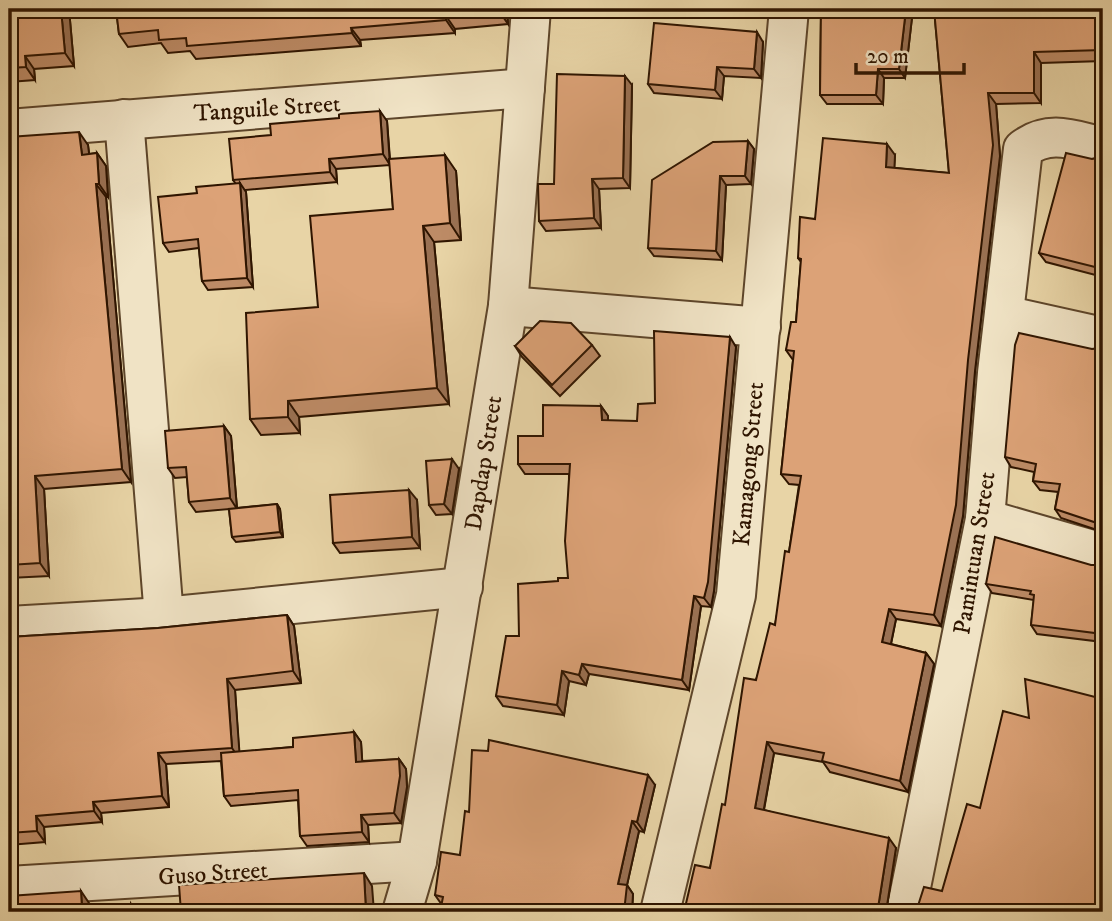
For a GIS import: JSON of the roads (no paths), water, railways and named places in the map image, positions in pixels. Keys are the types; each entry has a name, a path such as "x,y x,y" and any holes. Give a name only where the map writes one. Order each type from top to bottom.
{"street":[{"name":"Dapdap Street","path":"402,912 417,861 508,306 531,9"},
{"name":"Kamagong Street","path":"660,912 736,595 789,9"},
{"name":"Tanguile Street","path":"9,129 525,88"},
{"path":"124,119 164,617"},
{"name":"Pamintuan Street","path":"906,912 985,519 1023,149 1039,137 1057,137 1103,147"},
{"path":"508,306 761,327"},
{"path":"1004,315 1103,337"},
{"path":"985,519 1103,553"},
{"path":"9,626 164,617 463,587"},
{"name":"Guso Street","path":"9,886 417,861"}]}
